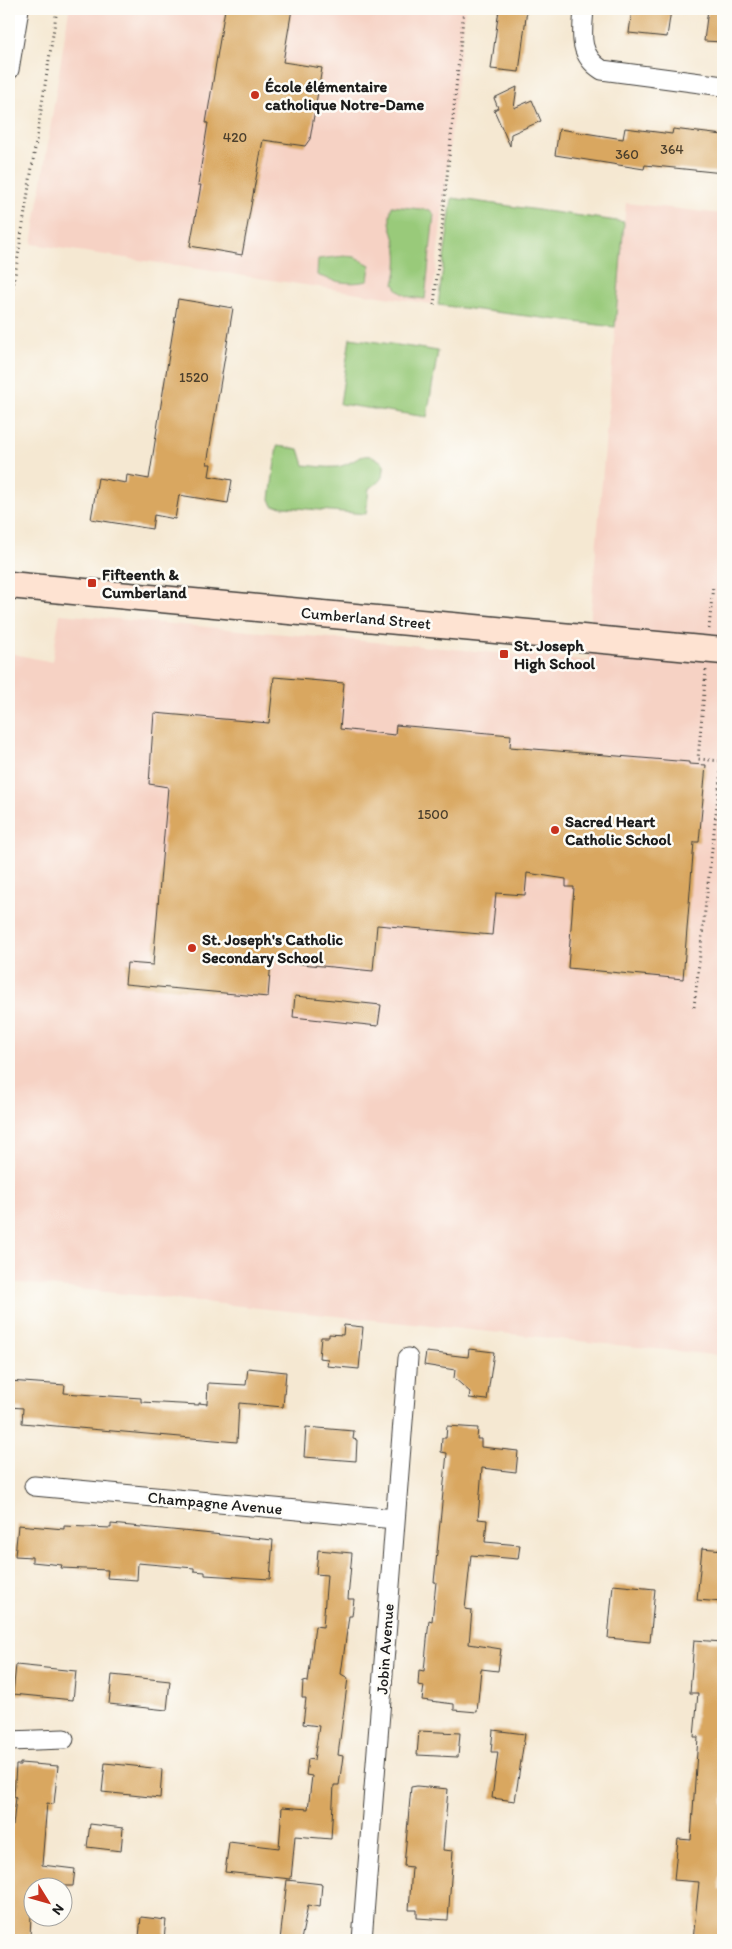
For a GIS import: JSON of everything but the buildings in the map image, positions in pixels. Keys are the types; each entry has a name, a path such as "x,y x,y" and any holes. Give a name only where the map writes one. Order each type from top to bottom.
{"street":[{"path":"9,70 20,9"},
{"path":"584,9 582,40 584,50 588,59 602,70 723,86"},
{"name":"Cumberland Street","path":"9,585 715,650"},
{"name":"Jobin Avenue","path":"362,1940 408,1358"},
{"name":"Champagne Avenue","path":"34,1486 395,1520"},
{"path":"9,1741 64,1739"}],"path":[{"path":"9,313 57,9"},
{"path":"434,305 464,9"},
{"path":"694,1007 722,761 698,759 715,650 713,585"}],"shaded area":[{"name":"École élémentaire catholique Notre-Dame","path":"69,9 465,9 432,304 32,244"},
{"path":"626,203 723,214 723,1356 9,1282 9,653 52,662 60,614 589,661 591,609"}],"green space":[{"path":"452,198 624,222 615,327 438,305"},
{"path":"392,206 430,210 434,214 425,299 403,294 394,284 397,255 390,221"},
{"path":"345,256 355,257 370,265 368,281 342,282 317,275 318,259"},
{"path":"350,338 438,351 427,417 340,404"},
{"path":"277,446 299,449 304,465 337,467 365,456 371,456 384,464 384,472 381,479 369,488 366,514 273,506 270,499"}],"place":[{"name":"École élémentaire catholique Notre-Dame","path":"255,95"},
{"name":"Fifteenth & Cumberland","path":"92,583"},
{"name":"St. Joseph High School","path":"504,654"},
{"name":"Sacred Heart Catholic School","path":"555,830"},
{"name":"St. Joseph's Catholic Secondary School","path":"192,948"}]}
